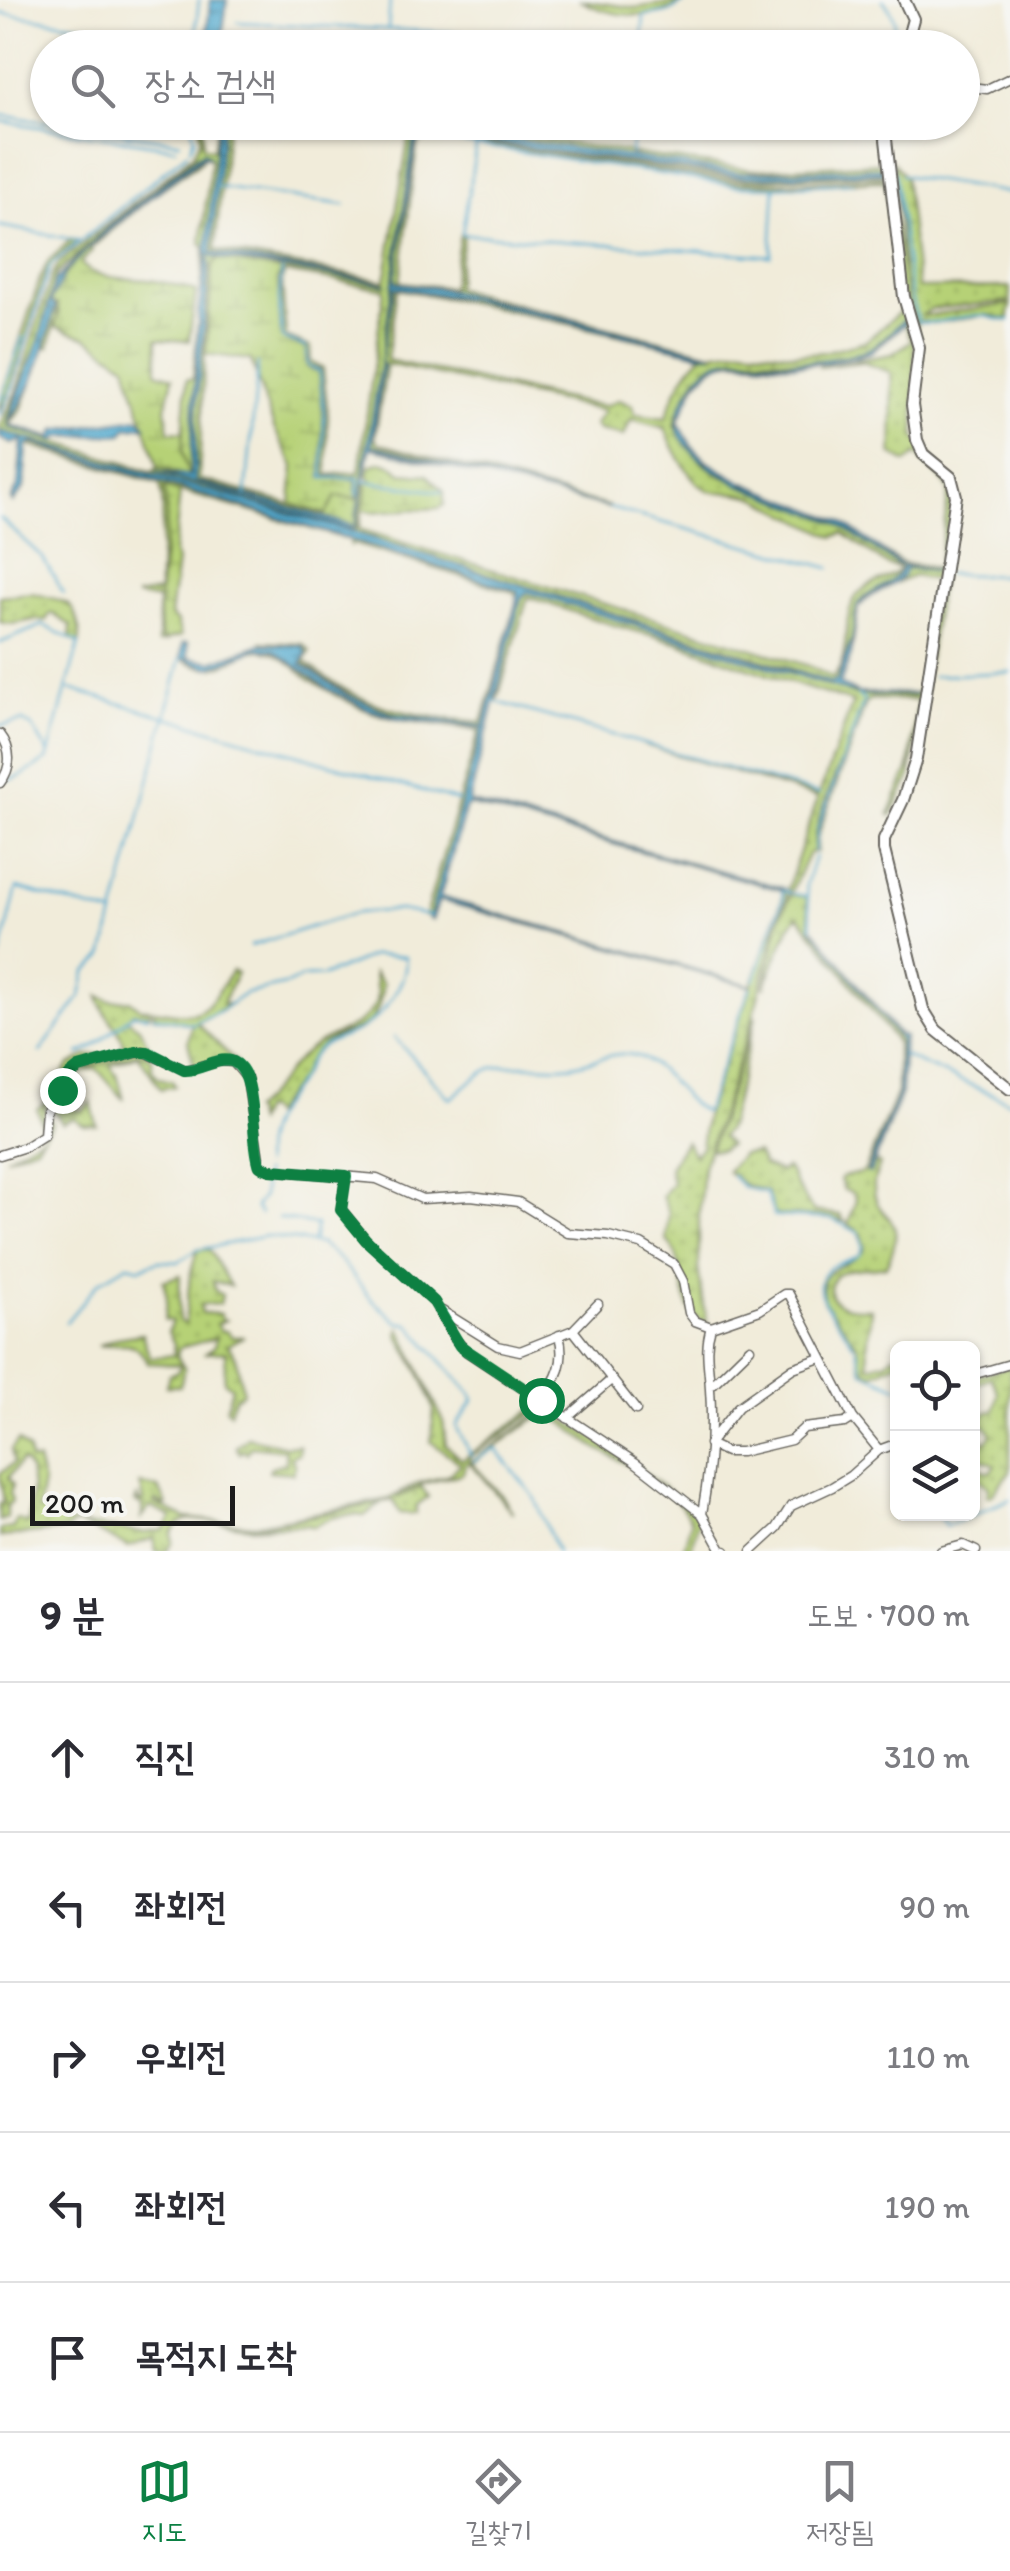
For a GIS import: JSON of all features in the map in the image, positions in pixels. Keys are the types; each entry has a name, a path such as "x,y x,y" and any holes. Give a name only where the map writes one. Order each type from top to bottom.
{"street":[{"path":"904,0 912,10 910,30"},
{"path":"980,88 987,89 1010,78"},
{"path":"886,140 901,277 919,348 912,405 917,440 923,454 950,478 956,496 916,759 904,800 884,840 884,850 929,1022 1010,1089"},
{"path":"0,734 9,757 6,775 0,783"},
{"path":"0,1154 26,1147 44,1135 46,1110 79,1068 143,1051 184,1070 233,1062 244,1071 250,1088 260,1166 377,1178 422,1199 471,1196 518,1202 568,1233 641,1244 674,1264 689,1312 695,1322 710,1327 760,1310 789,1294 853,1418 878,1450"},
{"path":"346,1176 341,1210 366,1240 438,1308 498,1346 527,1350 573,1330 598,1304"},
{"path":"438,1308 467,1352 702,1514 726,1551"},
{"path":"702,1514 709,1444 706,1357 710,1327"},
{"path":"573,1330 636,1410"},
{"path":"541,1400 561,1367 559,1335"},
{"path":"710,1387 750,1348"},
{"path":"709,1444 738,1408 793,1368 821,1358"},
{"path":"980,1373 1010,1364"},
{"path":"567,1418 611,1380"},
{"path":"709,1444 726,1452 742,1452 792,1440 804,1428 853,1418"},
{"path":"752,1551 777,1528 791,1506 850,1476 878,1450 890,1446"},
{"path":"942,1551 963,1545 976,1551"}],"green space":[{"path":"579,0 636,8 686,0 660,12 633,15 606,11"},
{"path":"200,140 213,150 217,140 207,256 385,285 211,253 221,140 226,140 215,250 385,281 408,140 418,140 413,143 382,357 394,287 481,301 674,347 513,305 397,283 416,144 421,140 426,140 417,146 400,282 451,288 460,235 464,235 455,288 711,353 745,348 797,354 824,352 866,341 901,311 885,181 737,185 493,146 739,182 886,178 914,335 915,437 946,477 954,495 910,778 891,816 909,768 918,701 915,700 871,699 866,703 817,838 817,853 816,838 843,757 820,816 815,840 814,852 809,853 791,892 787,890 818,798 642,744 819,795 853,702 528,597 497,701 494,700 521,598 527,591 858,695 914,696 920,688 936,580 914,576 898,582 906,569 940,572 903,566 893,583 865,596 857,606 852,639 837,682 831,683 353,532 0,431 52,274 60,262 193,155","holes":["201,153 211,160 201,243 205,248 200,304 209,260 196,416 195,481 352,525 351,528 157,472 187,476 158,467 153,472 8,427 21,410 45,347 49,347 55,322 59,322 55,303 38,363 18,408 10,422 6,422 39,341 56,274 139,199","218,259 282,270 282,337 306,347 309,366 320,370 325,414 323,477 358,477 356,499 336,496 325,514 199,479 212,266","285,272 384,289 359,472 327,475 328,415 323,369 311,362 310,347 286,337 282,280","397,289 703,354 680,383 666,418 636,414 631,404 618,400 605,406 590,404 387,360","904,320 911,341 892,354 818,367 862,362 890,372 892,454 906,463 917,454 949,491 938,568 904,564 876,547 899,566 837,523 721,476 702,462 675,426 689,390 707,369 729,360 754,358 839,360 869,350","383,362 372,445 610,507 378,443 375,437 387,364 604,411 594,425 599,430 624,436 631,419 665,428 684,466 707,490 756,498 834,537 843,533 887,565 901,568 864,589 853,602 843,658 833,678 809,666 359,529 367,488 364,483 356,530"]},
{"path":"462,140 745,177 887,172 747,180"},
{"path":"516,140 549,140 630,152 629,157"},
{"path":"882,140 887,168 742,173 632,158 632,153 754,170 882,163"},
{"path":"204,156 91,248 81,263 105,276 161,282 196,291 189,341 157,339 157,372 173,377 166,408 169,431 184,432 182,451 189,477 158,467 126,365 87,338 55,327 59,314 57,304 51,301 71,266 103,233"},
{"path":"893,162 905,177 918,288 1010,287 1010,301 931,309 921,316 1010,304 1008,320 986,315 932,323 918,321 916,328 905,291"},
{"path":"71,239 77,241 45,275 0,412 40,278 48,262"},
{"path":"218,259 282,270 278,280 281,338 305,348 307,367 319,373 322,478 356,479 356,499 336,496 326,514 291,504 294,466 274,428 257,378 258,363 256,375 251,360 206,354 212,266"},
{"path":"198,321 190,476 182,451 187,379 193,379"},
{"path":"32,443 520,591 484,726 402,716 360,702 272,643 261,642 303,644 310,651 305,661 368,701 409,713 482,722 518,596 514,592 165,487 169,519 159,610 162,640 168,641 158,643 158,600 136,596 159,592 163,511 160,484 27,445"},
{"path":"381,462 401,473 427,475 444,491 444,505 370,512 363,509 367,488 364,482 372,482 368,476 370,466"},
{"path":"164,487 180,492 170,616 177,622 181,636 162,641 159,602 166,525"},
{"path":"32,593 69,605 77,618 79,643 70,638 71,626 51,613 45,621 0,622 0,596"},
{"path":"257,649 274,651 318,682 378,711 417,721 483,728 430,916 425,916 479,731 402,720 372,712 327,690 271,652 250,652"},
{"path":"248,652 211,668 183,659 204,665"},
{"path":"785,891 789,893 779,914 753,1017 703,1167 699,1275 707,1323 697,1318 686,1298 677,1259 666,1240 669,1213 662,1196 672,1183 669,1167 686,1141 694,1155 701,1147 706,1113"},
{"path":"792,894 807,897 811,927 900,1040 899,1091 870,1173 876,1162 880,1164 874,1181 876,1199 894,1226 893,1248 886,1266 842,1272 830,1288 831,1296 840,1304 871,1309 869,1366 890,1358 890,1366 872,1374 861,1367 857,1345 824,1302 822,1290 828,1274 864,1250 862,1234 848,1224 856,1200 844,1190 840,1180 864,1172 897,1092 897,1043 798,915 764,988 781,915"},
{"path":"232,971 237,973 222,1004 230,1004 197,1023 237,1063 231,1060 195,1069 188,1042 192,1024 153,1016 154,1010 185,1013 202,1009"},
{"path":"374,973 383,984 375,1015 363,1027 334,1038 317,1050 272,1117 262,1109 256,1122 252,1110 298,1059 370,1012 377,996"},
{"path":"99,996 111,1001 130,1000 141,1009 151,1009 149,1015 133,1013 127,1019 139,1027 152,1052 77,1068 45,1108 43,1128 37,1109 51,1097 68,1066 86,1056 113,1054 124,1047"},
{"path":"756,1016 728,1128 721,1137 729,1145 710,1150"},
{"path":"138,1053 152,1058 152,1070 175,1086 161,1089 138,1055 110,1065 124,1100 97,1069 89,1070 73,1080 57,1103 82,1111 91,1102 97,1125 84,1125 73,1118 62,1123 53,1107 49,1115 52,1123 44,1134 49,1114 55,1098 64,1085 87,1069 102,1063"},
{"path":"43,1135 36,1146 6,1157"},
{"path":"757,1153 763,1165 790,1172 814,1211 840,1215 845,1222 827,1217 774,1215 767,1192 744,1185 727,1171 742,1154"},
{"path":"209,1249 230,1286 213,1281 215,1290 222,1295 220,1304 200,1305 202,1313 220,1314 225,1320 216,1324 221,1331 232,1337 244,1337 228,1345 236,1358 243,1392 234,1399 230,1412 226,1409 232,1387 224,1381 226,1352 206,1353 214,1347 216,1338 179,1348 177,1357 185,1369 180,1386 166,1386 169,1375 179,1371 180,1365 148,1363 128,1344 98,1346 142,1334 150,1358 174,1355 168,1332 172,1321 165,1320 167,1297 163,1281 180,1275 179,1321 185,1324 197,1250"},
{"path":"400,1328 443,1420 446,1445 462,1460 540,1401 535,1412 471,1456 462,1474 425,1483 396,1498 422,1487 428,1497 416,1507 416,1514 399,1513 393,1500 250,1527 189,1519 172,1533 173,1543 167,1551 156,1551 154,1538 128,1547 75,1524 67,1530 0,1537 1,1529 13,1528 16,1519 28,1523 31,1480 22,1460 8,1478 13,1485 12,1501 7,1506 7,1518 0,1521 0,1504 4,1503 0,1474 14,1463 11,1450 18,1441 28,1450 30,1461 37,1461 43,1483 38,1510 50,1514 50,1519 62,1517 63,1522 144,1533 164,1530 172,1517 150,1507 142,1518 142,1506 135,1502 137,1496 138,1502 144,1501 140,1484 159,1489 167,1504 156,1500 154,1503 186,1518 253,1525 389,1499 418,1483 447,1476 461,1464 431,1442 434,1409 423,1379 398,1334"},
{"path":"1010,1366 1010,1471 991,1496 987,1495 989,1487 980,1480 980,1469 990,1472 995,1465 980,1458 980,1439 986,1442 992,1434 984,1425 980,1427 980,1420 994,1410 998,1393 991,1377 980,1382 980,1375"},
{"path":"547,1408 618,1453 700,1515 690,1551 683,1551 691,1521 674,1497 551,1416 535,1419 472,1463 513,1513 470,1463"},
{"path":"247,1437 299,1445 299,1453 291,1457 293,1473 269,1471 286,1463 285,1450 251,1446 247,1453 240,1453 236,1447"},
{"path":"382,1503 364,1516 338,1517 314,1527 250,1528"}],"water":[{"path":"210,0 227,0 223,30 207,30"},
{"path":"216,140 221,140 211,253 386,284 206,256"},
{"path":"422,140 416,144 397,283 513,305 713,354 481,301 394,287 382,358 413,143"},
{"path":"478,140 518,140 742,173 887,168 887,172 745,177"},
{"path":"203,152 210,158 203,156 94,243 66,271 51,301 55,307 37,367 7,423 39,341 55,281 102,233"},
{"path":"206,259 209,260 196,416 195,481 352,525 351,529 156,472 190,476 199,308"},
{"path":"905,319 906,323 871,352 858,356 795,365 731,360 712,367 696,383 678,422 691,445 706,460 704,463 681,437 677,423 682,404 704,370 715,362 740,358 801,362 862,352"},
{"path":"381,361 372,445 610,508 373,448 354,531"},
{"path":"139,418 146,426 126,428 123,434 59,437 56,441 8,427 52,438 56,430"},
{"path":"0,431 353,532 831,683 837,681 852,639 857,606 863,599 893,579 903,566 940,572 906,569 897,581 858,608 851,655 840,684 858,693 918,694 858,695 527,592 521,598 469,802 785,891 470,805 466,807 440,897 751,986 439,900 432,920 429,919 483,728 397,719 368,709 329,689 274,650 257,649 210,668 181,658 183,643 188,643 188,657 212,662 261,644 302,646 307,653 301,664 347,695 392,714 484,726 519,591 33,443 27,445 24,488 13,503 22,440 11,444 0,438"},
{"path":"708,462 742,482 841,521 901,564 837,523 737,484 706,465"},
{"path":"812,927 904,1037 901,1094 870,1173 867,1172 898,1094 900,1040"}],"waterway":[{"path":"196,30 199,0"},
{"path":"388,28 390,0"},
{"path":"643,30 644,16 671,11 688,0"},
{"path":"883,0 892,12 894,30"},
{"path":"0,13 118,30"},
{"path":"238,22 402,30"},
{"path":"0,115 30,120"},
{"path":"0,121 30,126"},
{"path":"123,140 175,148"},
{"path":"167,140 180,142"},
{"path":"190,149 193,140"},
{"path":"445,140 737,186 854,183"},
{"path":"631,153 632,140"},
{"path":"476,145 462,234 771,256 775,187"},
{"path":"0,414 13,386 50,266 187,153"},
{"path":"895,173 911,297 918,322 977,316 1010,320"},
{"path":"902,175 1010,193"},
{"path":"217,187 346,205"},
{"path":"0,226 77,240"},
{"path":"282,271 282,338 306,347 308,366 320,372 323,478 358,478 357,496"},
{"path":"0,401 22,337"},
{"path":"246,495 258,364"},
{"path":"364,481 442,492"},
{"path":"610,508 830,568"},
{"path":"0,518 43,558 63,593"},
{"path":"947,574 1010,576"},
{"path":"0,643 43,625 79,643 47,760 8,780"},
{"path":"40,1052 81,996 86,972 103,957 181,658"},
{"path":"933,676 1010,672"},
{"path":"66,688 458,801"},
{"path":"815,851 818,828 864,701 858,695"},
{"path":"494,701 819,794"},
{"path":"0,726 23,721 33,728 49,754"},
{"path":"812,927 806,885 815,856"},
{"path":"0,959 17,888 114,915"},
{"path":"785,891 790,893"},
{"path":"754,980 782,892"},
{"path":"794,894 806,896"},
{"path":"250,946 356,913 400,910 430,916"},
{"path":"153,1016 192,1024 244,994 303,977 323,976 374,955 405,957 399,986 378,1015 363,1028 320,1048 313,1056 268,1129 264,1165"},
{"path":"394,1037 450,1099 495,1067 565,1066 630,1054 650,1062 705,1112 750,988"},
{"path":"79,1054 133,1014 148,1016"},
{"path":"904,1056 1010,1102"},
{"path":"260,1214 255,1207 263,1196 264,1172"},
{"path":"732,1176 743,1187 766,1193 774,1216 832,1219 859,1233 863,1246 860,1254 830,1268 820,1286 827,1307 854,1345"},
{"path":"278,1218 316,1225 313,1242"},
{"path":"66,1322 99,1282 128,1265 140,1268 159,1261 178,1262 197,1250 266,1236 321,1244 341,1261 372,1300 398,1322 409,1324 471,1394 474,1400 456,1426 471,1455"},
{"path":"856,1348 863,1372 890,1384"},
{"path":"474,1461 495,1448 533,1495 557,1551"},
{"path":"980,1512 1010,1499"},
{"path":"943,1521 946,1526 958,1521"}],"route":[{"path":"62,1090 65,1081 79,1068 136,1052 148,1052 184,1070 193,1071 227,1060 239,1065 250,1088 260,1166 346,1176 341,1210 366,1240 434,1302 460,1346 541,1400"}]}
